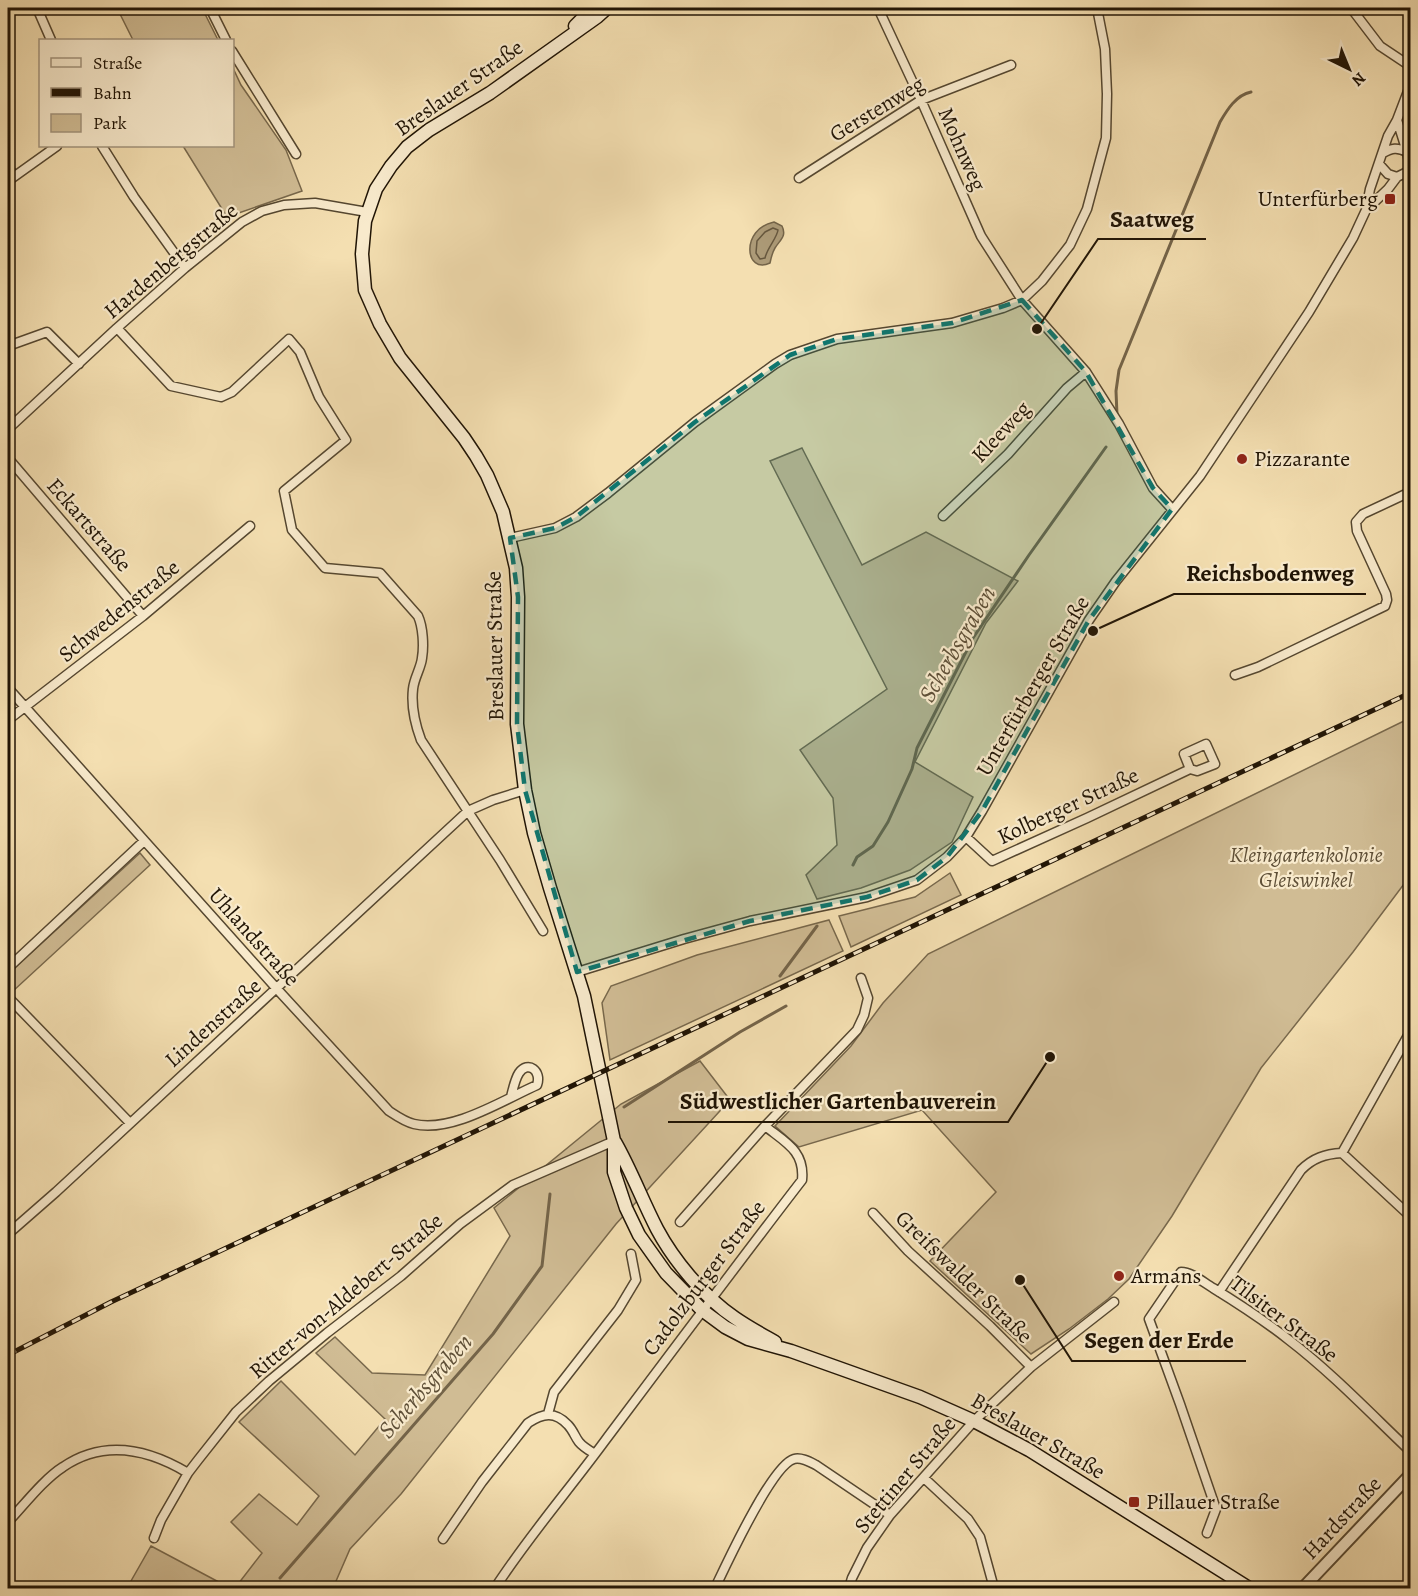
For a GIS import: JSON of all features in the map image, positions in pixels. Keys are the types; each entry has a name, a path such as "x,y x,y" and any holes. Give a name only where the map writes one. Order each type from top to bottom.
{"main road":[{"name":"Breslauer Straße","path":"548,52 593,8"},
{"name":"Breslauer Straße","path":"607,8 490,93 429,130 407,147 376,189 367,212 362,254 365,290 380,324 400,358 476,456 503,512 516,568 518,597 517,724 525,790 534,833 584,996 614,1141 614,1172 626,1209 639,1235 666,1273 702,1310 725,1327 748,1339 791,1351 920,1397 974,1421 1029,1450 1249,1588"},
{"name":"Breslauer Straße","path":"614,1141 664,1241 681,1264 711,1298 733,1317 791,1351"}],"street":[{"path":"37,8 51,39"},
{"path":"210,8 226,39"},
{"name":"Mohnweg","path":"878,8 981,236 1022,300 1086,372 1119,424 1153,488 1172,509"},
{"path":"510,538 555,528 576,518 695,422 790,355 837,339 952,323 1022,300 1042,282 1070,245 1087,209 1106,138 1107,94 1104,49 1096,8"},
{"path":"1350,8 1380,46 1410,66"},
{"path":"234,54 296,154"},
{"name":"Gerstenweg","path":"799,178 921,100 1011,65"},
{"name":"Unterfürberger Straße","path":"577,972 750,921 867,897 917,880 947,857 966,837 1089,620 1116,581 1200,476 1309,312 1353,238 1366,210 1370,189 1388,136 1410,86"},
{"path":"1397,120 1410,168"},
{"path":"8,167 11,179 56,147"},
{"path":"103,147 134,197 185,268"},
{"path":"1383,153 1393,148 1407,152"},
{"path":"1379,164 1388,174 1397,177"},
{"name":"Unterfürberger Straße","path":"1366,210 1397,177 1410,168"},
{"name":"Hardenbergstraße","path":"8,429 117,328 242,222 262,211 284,205 315,203 367,212"},
{"path":"117,328 171,386 221,397 232,392 289,339 300,352 320,397 346,440 284,490 292,530 325,568 380,573 418,616 421,622 423,660 412,691 414,717 421,740 543,931"},
{"path":"8,346 47,332 79,364"},
{"name":"Kleeweg","path":"942,516 1008,454 1067,388 1086,372"},
{"name":"Eckartstraße","path":"8,458 143,616"},
{"path":"1235,675 1258,667 1385,606 1388,600 1386,594 1357,531 1356,522 1363,514 1410,492"},
{"name":"Schwedenstraße","path":"8,720 143,616 250,526"},
{"name":"Uhlandstraße","path":"8,688 277,989 390,1111 402,1120 431,1126 477,1113 511,1097"},
{"name":"Kolberger Straße","path":"966,837 992,861 1190,769"},
{"name":"Lindenstraße","path":"8,1234 468,811 525,790"},
{"path":"8,968 144,841"},
{"path":"680,1222 765,1126 857,1030 868,998 861,978"},
{"path":"8,997 130,1123"},
{"path":"1342,1153 1410,1032"},
{"name":"Cadolzburger Straße","path":"495,1588 544,1519 595,1455 802,1180 803,1168 798,1154 765,1126"},
{"name":"Ritter-von-Aldebert-Straße","path":"153,1538 188,1473 236,1412 261,1389 327,1333 401,1276 460,1224 513,1185 614,1141"},
{"path":"1342,1153 1410,1216"},
{"path":"1219,1292 1301,1170 1320,1156 1342,1153"},
{"name":"Greifswalder Straße","path":"873,1213 908,1251 990,1326 1030,1367"},
{"path":"548,1414 554,1392 618,1310 636,1280 631,1254"},
{"name":"Tilsiter Straße","path":"1207,1533 1216,1509 1149,1319 1181,1272 1189,1274 1219,1292 1289,1340 1410,1451"},
{"name":"Stettiner Straße","path":"849,1588 867,1548 890,1515 974,1421 1030,1367 1114,1302"},
{"path":"443,1539 482,1482 528,1423 541,1415 548,1414 560,1418 568,1425 579,1442 595,1455"},
{"path":"8,1522 61,1468 92,1453 124,1449 154,1456 188,1473"},
{"path":"715,1588 739,1539 772,1483 786,1464 795,1459 806,1460 890,1515"},
{"name":"Hardstraße","path":"1303,1588 1410,1474"},
{"path":"924,1478 968,1520 980,1538 994,1588"}],"highlighted area":[{"path":"1022,300 1086,372 1153,488 1172,509 1089,620 982,811 947,857 917,880 867,897 750,921 577,972 525,790 517,724 518,597 510,538 555,528 576,517 695,422 790,355 837,339 952,323"}],"green space":[{"path":"117,8 202,8 218,39 132,39"},
{"path":"234,70 241,85 286,150 302,191 227,217 184,147 234,147"},
{"path":"802,448 862,565 926,532 1018,581 986,623 915,762 973,797 952,842 910,870 861,888 817,899 806,875 837,845 833,798 800,750 887,689 770,461"},
{"name":"Kleingartenkolonie Gleiswinkel","path":"1410,718 1410,876 1261,1068 1172,1216 1129,1279 1108,1299 1069,1329 1031,1354 930,1261 996,1192 922,1110 799,1147 775,1126 851,1046 883,1003 928,954"},
{"path":"140,853 150,865 12,992 8,987 8,974"},
{"path":"950,873 961,895 851,947 839,916 915,897"},
{"path":"829,920 843,951 610,1060 602,1003 611,986 697,955"},
{"path":"700,1061 730,1100 616,1224 401,1494 350,1549 333,1588 235,1588 262,1553 231,1522 259,1494 297,1525 319,1496 239,1422 281,1381 355,1455 385,1419 316,1353 335,1337 372,1373 425,1375 510,1236 494,1208 621,1104"},
{"path":"151,1546 230,1588 127,1588"}],"water":[{"path":"774,222 782,226 784,233 782,238 774,250 770,263 762,265 755,263 751,257 751,241 763,226"}],"waterway":[{"name":"Scherbsgraben","path":"1117,415 1116,391 1119,370 1220,122 1236,100 1251,92"},
{"name":"Scherbsgraben","path":"853,865 857,857 873,846 888,822 912,769 917,748 973,638 1106,447"},
{"name":"Scherbsgraben","path":"780,976 817,926"},
{"name":"Scherbsgraben","path":"624,1107 740,1032 786,1006"},
{"name":"Scherbsgraben","path":"280,1578 493,1334 542,1266 550,1194"}],"railway":[{"path":"8,1355 111,1302 1410,693"}],"place":[{"name":"Unterfürberg","path":"1390,199"},
{"name":"Saatweg","path":"1037,329"},
{"name":"Pizzarante","path":"1242,459"},
{"name":"Reichsbodenweg","path":"1093,631"},
{"name":"Südwestlicher Gartenbauverein","path":"1050,1057"},
{"name":"Armans","path":"1119,1276"},
{"name":"Segen der Erde","path":"1020,1280"},
{"name":"Pillauer Straße","path":"1134,1502"}]}
